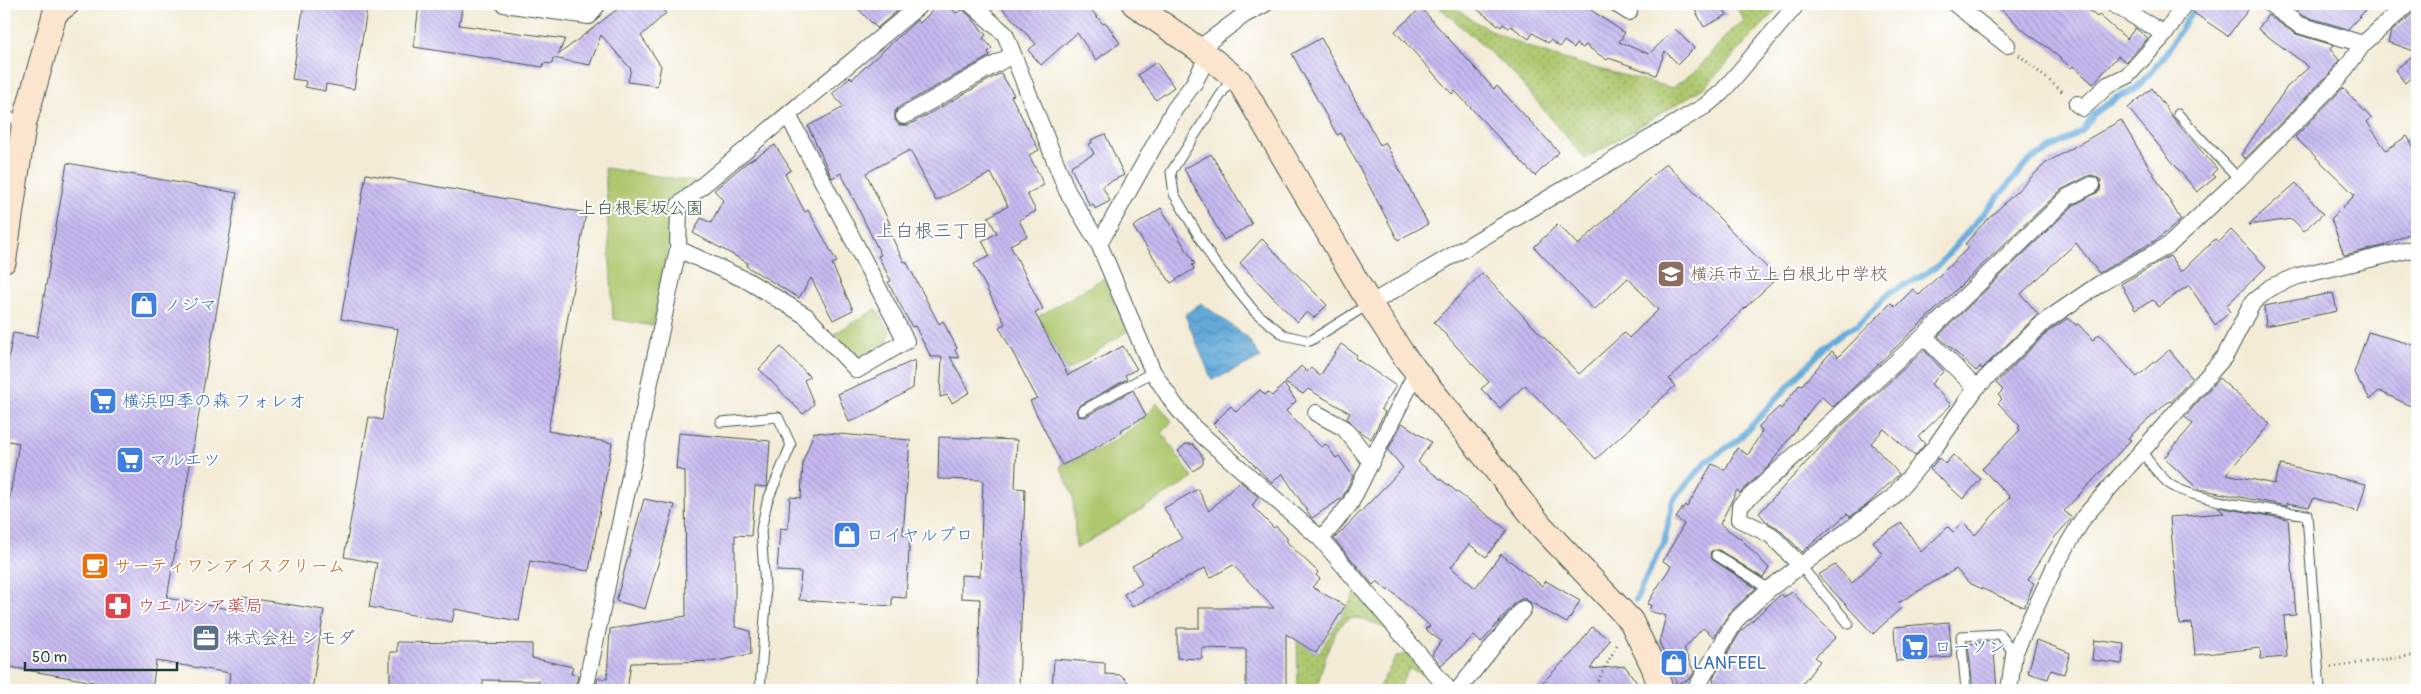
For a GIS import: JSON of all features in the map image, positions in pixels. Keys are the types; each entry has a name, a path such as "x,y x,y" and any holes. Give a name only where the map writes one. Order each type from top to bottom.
{"street":[{"path":"504,4 589,16 598,4"},
{"path":"585,690 678,249 679,205 722,167 788,115 921,4"},
{"path":"971,4 1005,34 1067,190 1100,244 1153,372 1174,404 1194,428 1321,539 1449,690"},
{"path":"1134,4 1233,75 1238,81 1370,304 1416,373 1541,526 1631,621 1653,666 1661,690"},
{"path":"1100,244 1174,110 1194,83 1202,53 1244,16 1265,4"},
{"path":"1370,304 1705,106 1722,92 1796,4"},
{"path":"1955,4 2007,45"},
{"path":"2113,4 2165,34"},
{"path":"2077,104 2083,108 2108,85 2127,76 2165,34 2184,4"},
{"path":"2270,4 2300,25 2363,44"},
{"path":"1695,690 1736,620 1769,589 1892,498 1935,447 1976,388 2044,322 2101,283 2168,244 2239,179 2338,79 2363,44 2408,4"},
{"path":"4,261 14,119 58,7"},
{"path":"904,116 1012,54"},
{"path":"678,249 748,281 806,316 857,370 906,341 788,115"},
{"path":"1800,565 1771,535 1739,520 1740,506 1924,336 2068,197 2092,185"},
{"path":"2009,690 2014,654 2054,568 2084,517 2225,356 2254,302 2271,287 2298,276 2417,248"},
{"path":"1924,336 1976,388"},
{"path":"1321,539 1350,504 1416,373"},
{"path":"1316,413 1344,428 1371,462"},
{"path":"1458,690 1523,609"}],"lane":[{"path":"1233,75 1170,172 1174,194 1214,262 1255,312 1284,335 1310,341 1370,304"},
{"path":"2178,114 2239,179"},
{"path":"1082,411 1153,372"},
{"path":"721,422 778,417 791,445 767,502 761,530 766,602 760,690"},
{"path":"2141,450 2154,470 2170,484 2190,495 2307,516 2320,690"},
{"path":"1716,555 1769,589"},
{"path":"1800,565 1849,624"},
{"path":"1966,690 1961,636 2000,634 2014,654"}],"path":[{"path":"2007,45 2077,104"},
{"path":"1593,690 1618,644"},
{"path":"2318,671 2337,665 2417,654"}],"green space":[{"path":"1436,4 1451,4 1473,20 1526,46 1586,65 1672,88 1697,70 1730,31 1744,21 1735,4 1777,4 1780,6 1705,87 1585,159 1512,72"},
{"name":"上白根長坂公園","path":"605,168 697,182 677,203 653,326 613,319"},
{"path":"1104,278 1127,331 1067,371 1039,316"},
{"path":"876,309 890,332 887,342 866,357 857,356 834,334"},
{"path":"1157,403 1172,421 1162,433 1193,478 1076,549 1073,496 1060,466 1113,441 1136,425"},
{"path":"1356,592 1393,633 1364,619 1354,618 1346,621 1333,637 1316,690 1298,690 1297,633 1319,653"},
{"path":"1408,653 1429,676 1409,669 1398,690 1377,690 1396,657"}],"water":[{"path":"1201,303 1247,337 1261,358 1212,380 1185,315"}],"building":[{"path":"304,4 368,4 354,89 326,84 325,91 305,87 306,81 292,79"},
{"path":"419,4 463,4 459,25 565,39 558,55 624,4 658,4 666,13 641,36 661,66 657,86 628,82 631,69 601,35 590,65 553,58 552,64 544,63 543,67 414,47"},
{"path":"853,4 902,4 904,5 877,28"},
{"path":"939,4 947,4 956,13 963,10 972,18 986,35 983,38 992,48 988,52 990,56 899,107 895,111 895,120 899,125 909,125 1001,73 1014,95 1011,96 1039,150 1029,155 1044,185 1027,194 1036,211 1019,220 1027,236 1010,245 1043,309 1035,313 1068,375 1123,346 1137,369 1125,375 1127,379 1079,406 1076,411 1078,416 1085,417 1133,390 1146,416 1085,454 1062,465 1030,401 1037,398 999,327 1005,324 974,264 990,256 982,241 997,233 988,217 1008,206 991,173 936,201 910,150 866,173 890,224 886,225 904,262 906,261 939,324 943,321 957,348 955,350 959,358 950,357 970,392 952,403 947,395 940,397 942,357 931,357 915,326 912,327 888,282 891,281 878,256 881,255 841,173 832,178 808,126 844,107 832,94 850,77 852,79 917,20 920,23"},
{"path":"998,4 1086,4 1103,24 1106,23 1120,43 1096,60 1077,33 1041,65 1028,50 1036,44"},
{"path":"1470,4 1582,4 1625,33 1619,42 1649,54 1675,29 1694,48 1678,64 1665,51 1656,75 1609,58 1607,60 1585,45 1583,48 1576,44 1574,48 1564,41 1560,47 1550,40 1548,43 1533,33 1529,39 1511,26 1509,28 1503,24 1501,27"},
{"path":"1692,4 1721,4 1727,15 1704,27"},
{"path":"1995,4 2081,4 2097,17 2099,15 2127,39 2135,28 2148,38 2126,62 2118,56 2093,84 2073,66 2071,68 2050,49 2028,34"},
{"path":"2194,4 2239,4 2248,10 2228,36 2191,11"},
{"path":"2296,4 2371,4 2348,29 2303,16 2292,7"},
{"path":"1421,8 1494,89 1497,86 1559,152 1535,176 1455,91 1452,94 1395,31"},
{"path":"2412,14 2417,20 2417,52 2388,42 2391,32"},
{"path":"2268,15 2296,34 2333,45 2330,49 2339,60 2330,73 2245,159 2241,155 2287,87 2309,67 2258,29"},
{"path":"1321,38 1380,145 1385,142 1428,224 1398,240 1341,133 1337,135 1292,54"},
{"path":"2417,52 2417,72 2405,83 2395,70"},
{"path":"1156,62 1174,87 1156,100 1138,75"},
{"path":"2152,88 2173,118 2217,169 2212,174 2216,177 2197,192 2128,108"},
{"path":"2343,88 2371,118 2367,122 2386,150 2407,136 2417,152 2417,230 2383,246 2344,255 2331,219 2355,195 2295,137"},
{"path":"2121,120 2181,220 2158,239 2099,273 2076,243 2021,294 2038,314 1982,369 1980,367 1976,371 1938,336 2074,205 2100,191 2101,180 2093,175 2088,176 2061,190 1833,407 1821,396 1769,466 1740,493 1737,490 1720,524 1741,539 1769,568 1763,578 1719,550 1711,551 1710,555 1713,560 1756,588 1729,613 1714,637 1703,628 1684,649 1694,672 1690,679 1677,684 1659,642 1666,616 1649,611 1651,605 1647,604 1671,566 1663,561 1684,524 1676,518 1685,505 1687,507 1712,464 1725,470 1737,448 1748,455 1762,431 1758,427 1779,407 1781,409 1800,384 1802,385 1832,351 1838,357 1891,303 1895,307 1913,289 1919,295 1969,247 1965,244 1979,228 2046,163"},
{"path":"1105,134 1124,175 1102,186 1110,201 1095,209 1093,204 1090,206 1071,168 1072,165 1094,154 1089,144 1092,143 1091,140"},
{"path":"775,145 791,170 785,174 805,212 808,210 837,262 832,264 853,310 833,320 811,278 799,298 746,266 748,263 693,233 701,218 711,223 723,200 714,190 746,163"},
{"path":"1211,154 1252,224 1224,240 1184,169"},
{"name":"横浜四季の森 フォレオ","path":"67,163 237,193 167,598 240,611 242,597 324,610 312,690 228,690 230,673 156,661 152,690 139,690 4,666 4,531 19,443 4,440 4,361 8,361 13,333 37,337"},
{"path":"1666,163 1777,278 1669,379 1675,386 1596,459 1525,385 1500,408 1481,389 1489,382 1434,322 1482,273 1579,374 1624,333 1629,338 1658,310 1628,278 1594,310 1534,247 1558,224 1578,245"},
{"path":"366,174 586,213 548,431 612,443 589,571 530,561 519,621 455,609 452,622 369,607 377,563 344,557 369,417 382,420 398,329 341,319"},
{"path":"2296,183 2323,214 2304,231 2292,219 2248,225"},
{"path":"1161,208 1195,264 1192,265 1194,269 1171,283 1133,227"},
{"path":"2231,230 2266,267 2226,306 2230,312 2215,325 2189,285 2158,307 2153,300 2135,310 2121,284 2170,256 2181,272 2215,239 2219,242"},
{"path":"1262,239 1327,305 1314,318 1307,312 1297,322 1240,263"},
{"path":"2333,293 2337,311 2266,326 2264,306"},
{"path":"2068,318 2076,325 2078,324 2093,340 2099,334 2137,377 2169,350 2192,378 2171,402 2169,401 2128,438 2131,440 2064,511 2072,518 2055,537 2028,580 2034,583 2024,607 1969,583 1956,569 1898,603 1902,607 1873,634 1818,575 1835,565 1852,583 1882,554 1873,541 1902,523 1921,552 1948,527 1953,532 1963,523 1975,535 2010,497 1982,469 2020,430 2018,428 2020,426 1998,403 2002,399 1998,395 2003,390 1996,383 2050,330"},
{"path":"2368,332 2417,346 2417,409 2379,391 2370,399 2354,373"},
{"path":"1341,344 1357,355 1355,358 1396,386 1381,409 1385,412 1371,439 1360,432 1347,418 1350,413 1308,389 1303,394 1285,383 1301,366 1307,372 1311,368 1320,376"},
{"path":"781,347 810,377 804,380 814,404 803,414 759,369"},
{"path":"1924,350 1944,371 1931,384 1951,405 1918,437 1925,444 1915,456 1884,429 1871,443 1899,474 1868,504 1850,517 1847,514 1802,552 1778,528 1767,522 1759,513 1831,436"},
{"path":"915,360 913,388 873,411 849,422 838,394"},
{"path":"2219,378 2270,424 2226,474 2274,484 2281,465 2366,484 2358,512 2314,498 2309,507 2287,503 2287,506 2198,489 2164,458 2193,424 2185,417"},
{"path":"1284,384 1296,401 1286,411 1321,447 1326,444 1336,458 1339,456 1353,476 1342,498 1312,518 1282,473 1272,483 1213,424 1231,406 1236,412 1260,390 1265,395 1268,392 1272,396"},
{"path":"1402,423 1431,442 1418,462 1507,530 1486,557 1469,544 1451,567 1475,588 1501,554 1542,586 1546,581 1580,601 1567,623 1523,598 1515,603 1481,643 1474,636 1441,665 1432,654 1441,641 1425,629 1430,626 1389,589 1388,591 1377,581 1373,585 1334,539 1403,468 1388,450"},
{"path":"814,432 910,440 903,535 910,536 906,598 892,597 892,606 799,600 801,572 777,571 780,528 788,529 790,497 801,498 803,461"},
{"path":"679,433 770,441 767,487 755,486 751,536 735,535 735,627 750,631 751,654 717,661 631,663 627,690 595,690 598,678 607,679 610,629 686,616 685,471 676,469"},
{"path":"939,437 1017,440 1015,488 1025,489 1019,690 978,690 980,599 961,598 961,575 980,576 983,480 938,479"},
{"path":"1186,444 1193,444 1203,457 1203,464 1193,471 1178,451"},
{"path":"1953,455 1981,479 1963,499 1930,469 1939,458 1945,464"},
{"path":"1240,481 1258,497 1252,506 1274,528 1276,526 1287,538 1287,542 1318,572 1316,575 1320,579 1312,587 1345,606 1316,653 1286,634 1286,690 1246,690 1246,649 1202,648 1202,659 1177,658 1177,628 1199,628 1199,608 1274,608 1233,565 1210,578 1205,568 1132,607 1124,594 1142,584 1132,566 1182,539 1164,508 1198,489 1209,511"},
{"path":"644,499 675,505 645,609 616,601"},
{"path":"2218,507 2288,519 2296,615 2284,616 2287,657 2261,659 2260,648 2195,655 2192,623 2179,624 2170,517 2224,513"},
{"path":"1792,592 1836,637 1815,657 1820,661 1798,690 1715,690 1713,678 1741,631 1781,594 1784,597"},
{"path":"1949,622 1952,657 1896,661 1894,627"},
{"path":"1592,627 1610,640 1590,669 1625,666 1642,690 1535,690 1574,651"},
{"path":"2037,640 2070,653 2064,674 2051,670 2048,679 2028,673"},
{"path":"2094,640 2124,644 2122,664 2092,660"},
{"path":"1993,641 1997,689 1973,690 1968,644"},
{"path":"397,642 532,644 532,658 573,667 571,674 578,675 575,690 537,690 539,681 483,680 483,688 390,688 390,652 397,652"},
{"path":"1054,659 1105,663 1105,674 1121,675 1136,690 1052,690"}],"waterway":[{"path":"1636,600 1664,543 1673,500 1707,461 1737,441 1824,348 1844,332 1858,325 1891,291 1910,283 1938,266 2029,161 2082,131 2094,114 2117,97 2135,90 2163,58 2197,4"}],"place":[{"name":"横浜市立上白根北中学校","path":"1671,274"},
{"name":"ノジマ","path":"144,305"},
{"name":"横浜四季の森 フォレオ","path":"103,401"},
{"name":"マルエツ","path":"130,460"},
{"name":"ロイヤルプロ","path":"847,535"},
{"name":"サーティワンアイスクリーム","path":"95,566"},
{"name":"ウエルシア薬局","path":"118,606"},
{"name":"株式会社 シモダ","path":"206,638"},
{"name":"ローソン","path":"1915,647"},
{"name":"LANFEEL","path":"1674,663"}],"district":[{"name":"上白根三丁目","path":"933,230"}]}
